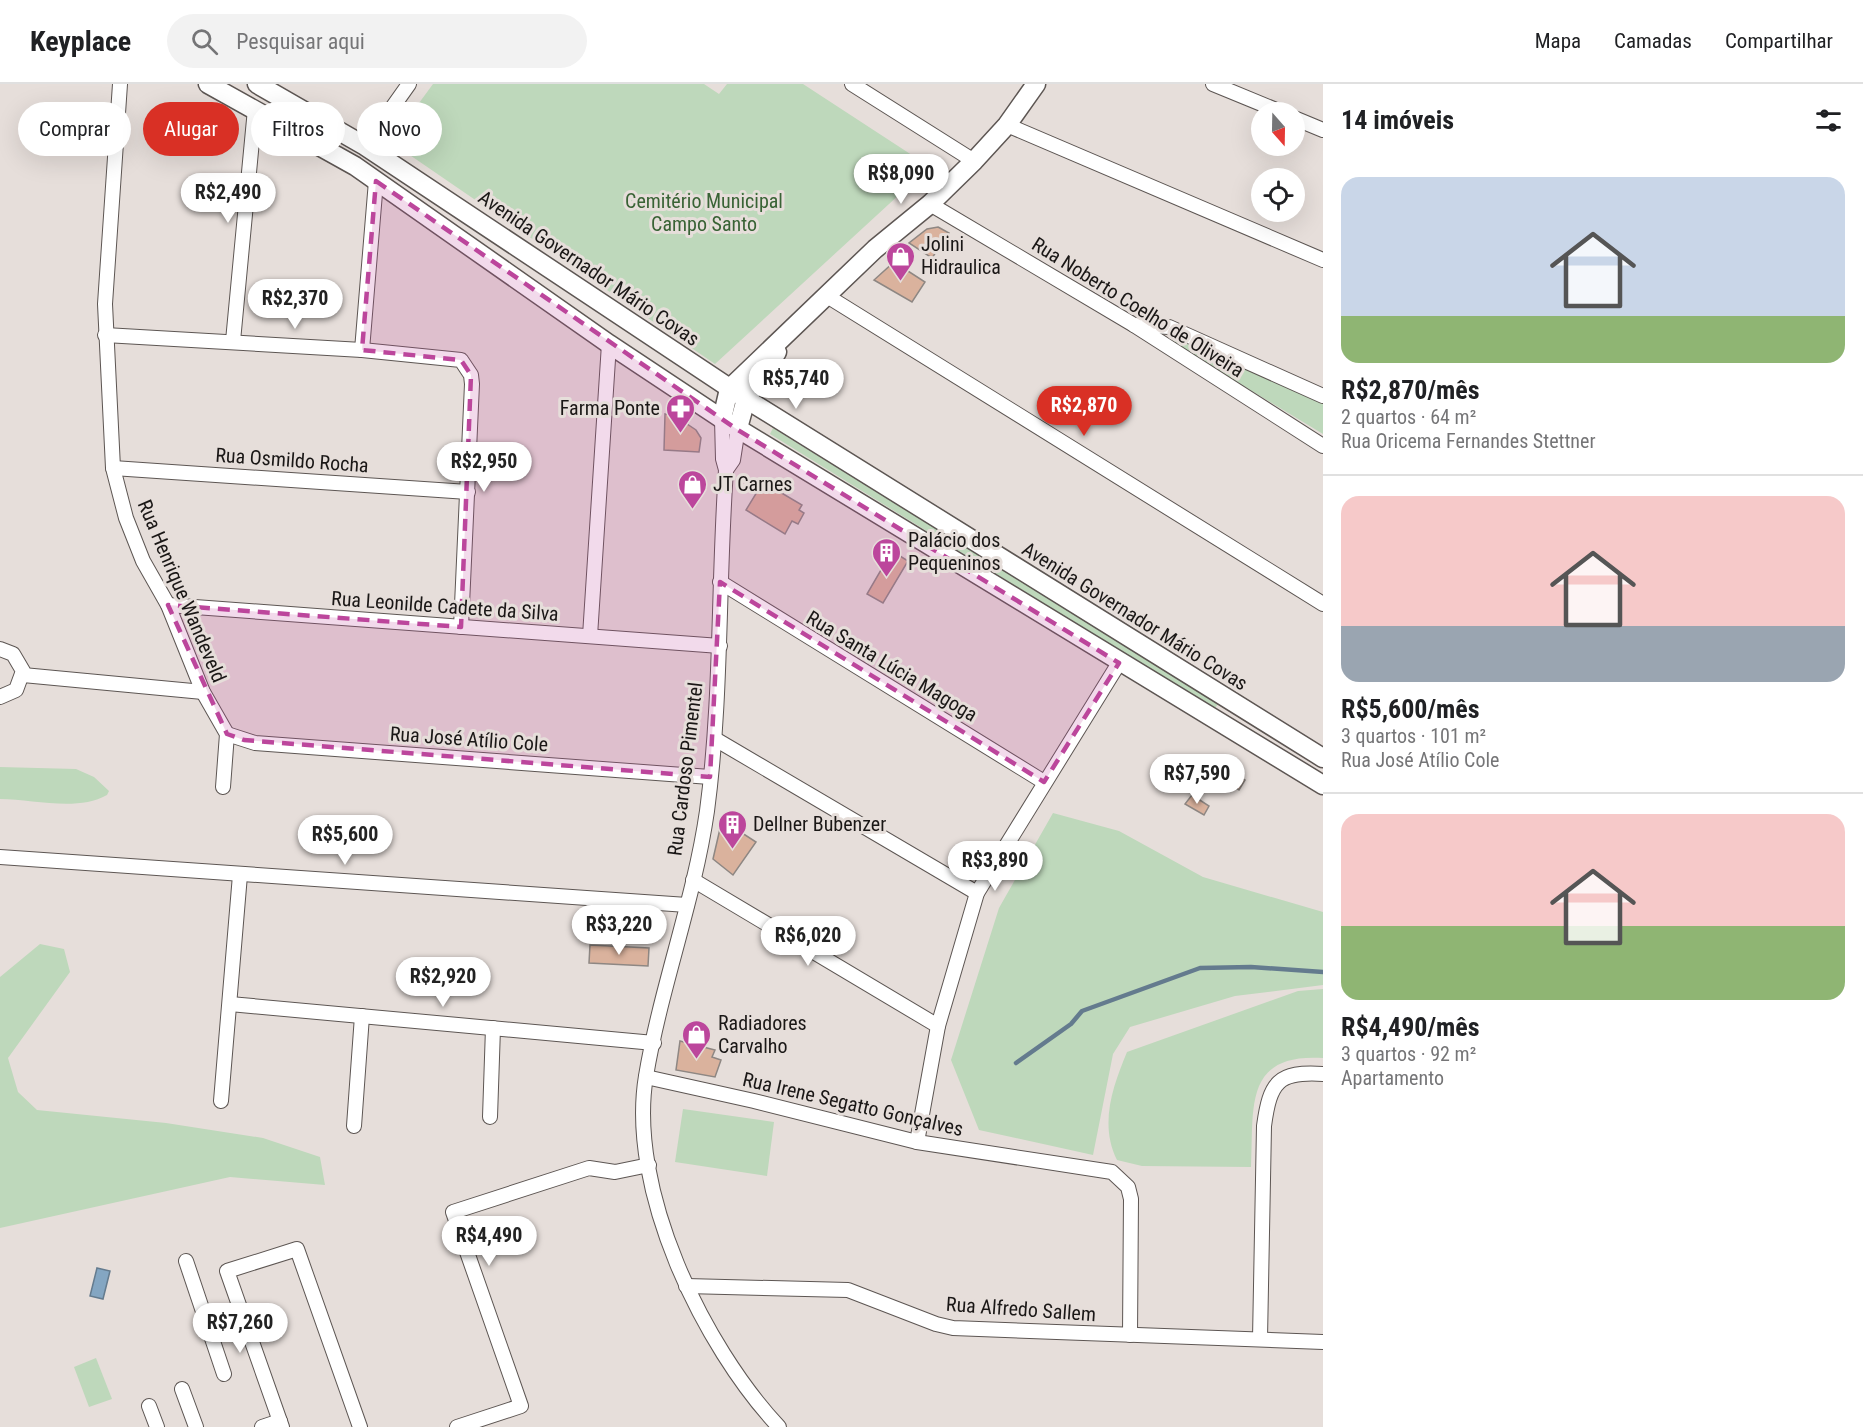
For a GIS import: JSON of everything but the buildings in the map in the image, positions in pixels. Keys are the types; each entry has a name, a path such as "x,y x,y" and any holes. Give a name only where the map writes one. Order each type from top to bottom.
{"main road":[{"path":"208,84 251,108"},
{"name":"Avenida Governador Mário Covas","path":"257,84 357,141"},
{"name":"Rua Cardoso Pimentel","path":"722,419 729,389 875,249 930,204 974,161 1007,125 1036,84"},
{"path":"335,156 376,180 609,344 722,419 1119,663 1323,785"},
{"name":"Avenida Governador Mário Covas","path":"380,156 729,389 1323,759"},
{"name":"Rua Cardoso Pimentel","path":"738,428 746,399 777,355 782,339"},
{"name":"Avenida Governador Mário Covas","path":"1240,735 1253,728 1313,761 1323,759"}],"street":[{"name":"Rua Henrique Wandeveld","path":"120,84 105,304 114,468 126,518 143,561 168,605 203,692 227,734"},
{"path":"396,102 409,84"},
{"path":"852,84 974,161"},
{"path":"1213,84 1257,102"},
{"path":"1305,123 1323,130"},
{"path":"1007,125 1323,260"},
{"path":"233,341 251,152"},
{"path":"362,350 376,180"},
{"name":"Rua Noberto Coelho de Oliveira","path":"930,204 1134,325 1323,446"},
{"path":"827,296 1323,604"},
{"path":"1134,325 1169,327 1323,396"},
{"path":"105,334 362,350 461,360 467,367 472,384 461,627"},
{"path":"590,636 609,344"},
{"name":"Rua Cardoso Pimentel","path":"722,419 723,459 726,471 720,582 720,646 714,740 693,880 646,1077 645,1139 648,1165 661,1215 686,1286 721,1354 746,1389 779,1427"},
{"name":"Rua Cardoso Pimentel","path":"726,471 733,460 738,428"},
{"name":"Rua Osmildo Rocha","path":"114,468 468,492"},
{"name":"Rua Santa Lúcia Magoga","path":"720,582 1044,782"},
{"name":"Rua Leonilde Cadete da Silva","path":"168,605 720,646"},
{"path":"0,649 7,650 18,658 23,675 16,690 0,697"},
{"path":"917,1142 938,1026 977,893 1119,663"},
{"path":"23,675 203,692"},
{"path":"223,787 227,734"},
{"name":"Rua José Atílio Cole","path":"227,734 255,743 710,777"},
{"path":"714,740 977,893"},
{"path":"0,857 687,905"},
{"path":"221,1101 240,875"},
{"path":"693,880 938,1026"},
{"path":"230,1004 654,1043"},
{"path":"354,1126 362,1016"},
{"path":"490,1117 493,1028"},
{"path":"1260,1339 1264,1126 1267,1105 1273,1088 1284,1077 1297,1072 1323,1074"},
{"name":"Rua Irene Segatto Gonçalves","path":"646,1077 754,1101 917,1142 1112,1172 1122,1178 1128,1187 1131,1199 1130,1335"},
{"path":"457,1427 521,1406 453,1212 590,1168 615,1172 648,1165"},
{"path":"262,1427 281,1424 227,1271 297,1249 360,1427"},
{"path":"186,1261 224,1374"},
{"name":"Rua Alfredo Sallem","path":"686,1286 848,1290 936,1324 953,1328 1323,1342"},
{"path":"211,1336 246,1325"},
{"path":"182,1389 196,1427"},
{"path":"150,1406 157,1427"}],"highlighted area":[{"path":"376,181 738,430 1119,663 1044,782 720,582 710,777 244,740 227,734 168,605 461,627 471,375 461,360 362,350"}],"green space":[{"name":"Cemitério Municipal Campo Santo","path":"433,84 704,84 719,94 727,84 803,84 921,161 926,170 715,364 411,156 442,156 442,102 420,102"},
{"path":"1176,333 1323,403 1323,434 1171,342 1170,336"},
{"path":"773,428 1219,703 1214,709 770,434"},
{"path":"0,767 76,769 94,777 109,791 107,795 95,800 69,804 0,799"},
{"path":"1053,813 1119,831 1203,877 1323,912 1323,985 1235,996 1130,1027 1113,1054 1093,1155 979,1130 951,1060 999,908"},
{"path":"40,944 64,949 70,972 8,1058 18,1092 37,1110 166,1123 263,1138 320,1157 325,1185 230,1177 0,1228 0,977"},
{"path":"1323,989 1323,1058 1297,1059 1278,1065 1266,1075 1258,1089 1254,1105 1251,1167 1142,1166 1117,1160 1109,1133 1110,1105 1127,1052 1298,991"},
{"path":"683,1109 774,1122 767,1176 675,1162"},
{"path":"96,1358 112,1399 89,1407 74,1367"}],"water":[{"path":"97,1268 110,1271 103,1299 90,1296"}],"waterway":[{"path":"1016,1063 1071,1024 1082,1011 1200,968 1251,967 1323,972"}],"place":[{"name":"Jolini Hidraulica","path":"900,282"},
{"name":"Farma Ponte","path":"681,434"},
{"name":"JT Carnes","path":"692,510"},
{"name":"Palácio dos Pequeninos","path":"887,578"},
{"name":"Dellner Bubenzer","path":"732,850"},
{"name":"Radiadores Carvalho","path":"697,1060"}]}
